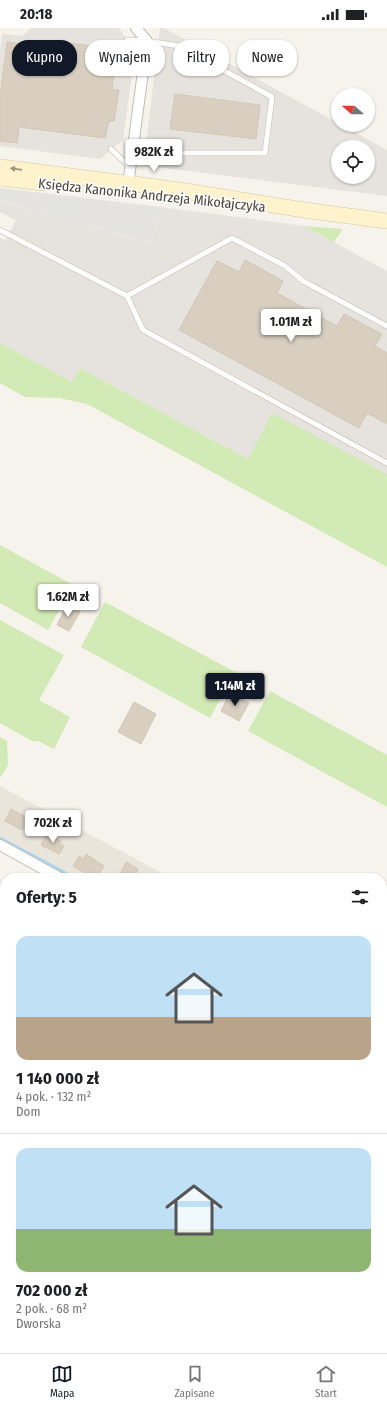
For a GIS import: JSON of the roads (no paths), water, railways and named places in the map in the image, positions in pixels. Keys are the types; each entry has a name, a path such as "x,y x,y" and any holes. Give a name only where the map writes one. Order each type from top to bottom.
{"main road":[{"name":"Księdza Kanonika Andrzeja Mikołajczyka","path":"0,167 128,189"},
{"name":"Księdza Kanonika Andrzeja Mikołajczyka","path":"0,178 128,189 387,221"}],"street":[{"path":"136,28 146,40"},
{"path":"128,189 143,76"},
{"path":"0,845 51,873"}],"lane":[{"path":"134,150 155,153 265,153 272,97 179,46 165,44"},
{"path":"111,150 131,168"},
{"path":"0,230 127,296 143,330 387,463"},
{"path":"127,296 232,238 285,266 303,281 387,326"}],"waterway":[{"path":"0,838 66,873"}]}
